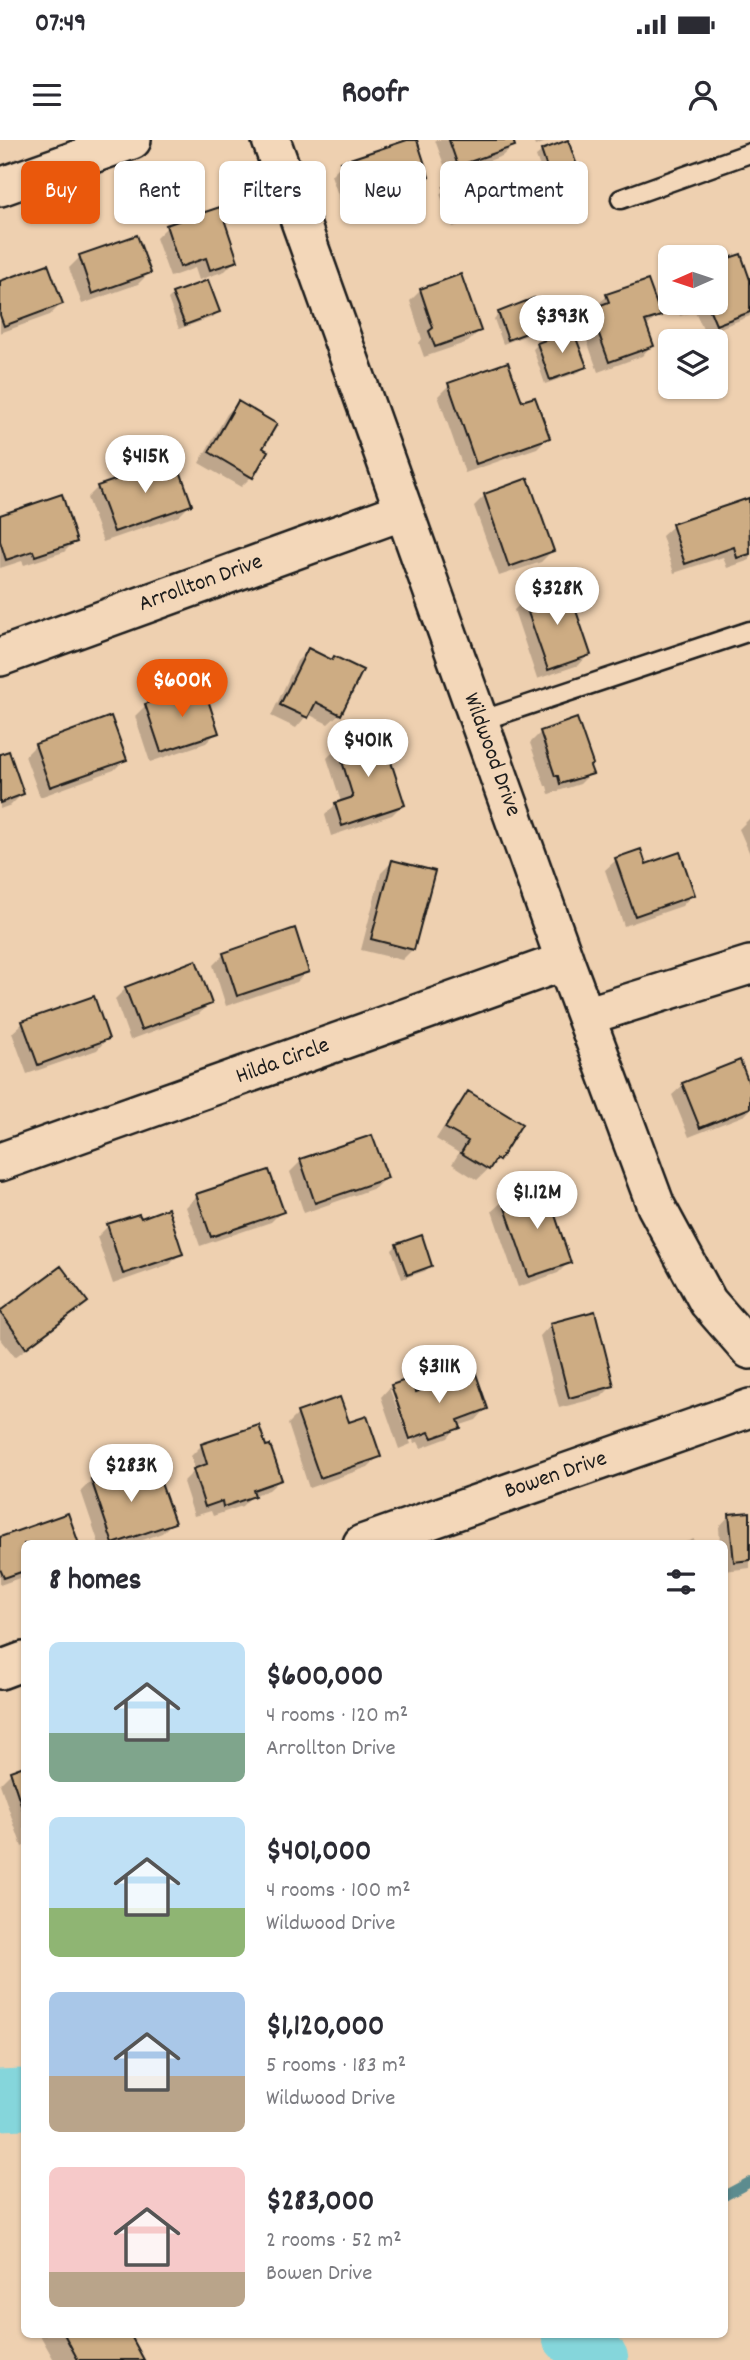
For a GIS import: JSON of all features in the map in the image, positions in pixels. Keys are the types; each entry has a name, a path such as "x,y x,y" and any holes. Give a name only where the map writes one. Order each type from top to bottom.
{"street":[{"path":"0,187 132,140"},
{"name":"Wildwood Drive","path":"271,140 565,961 656,1206 708,1302 750,1350"},
{"name":"Arrollton Drive","path":"0,657 403,510"},
{"name":"Hilda Circle","path":"0,1162 565,961"},
{"path":"586,1017 750,965"},
{"name":"Bowen Drive","path":"373,1540 750,1408"},
{"path":"0,1670 21,1662"}],"lane":[{"path":"621,199 750,153"},
{"path":"480,720 750,631"}],"building":[{"path":"407,140 417,140 424,161 344,161"},
{"path":"449,140 513,140 515,146 472,161 456,161"},
{"path":"568,140 575,161 545,161 541,150"},
{"path":"219,207 219,224 226,224 238,261 210,270 206,258 180,267 166,225 205,224 205,212"},
{"path":"137,235 151,273 92,294 79,255"},
{"path":"741,254 750,280 750,312 716,325 712,315 728,315 728,258"},
{"path":"48,264 63,304 4,326 0,315 0,281"},
{"path":"461,274 481,331 435,347 429,331 433,328 420,289"},
{"path":"208,280 220,312 185,325 172,293"},
{"path":"648,280 658,315 661,316 645,321 654,346 609,362 590,309 609,302 606,294"},
{"path":"534,298 545,326 508,340 498,312"},
{"path":"573,330 587,367 550,380 537,343"},
{"path":"508,362 522,401 535,397 550,438 476,464 448,383"},
{"path":"238,401 277,424 263,448 268,451 253,478 209,452"},
{"path":"176,459 192,505 114,532 97,486"},
{"path":"528,478 554,551 509,567 484,494"},
{"path":"62,494 77,542 35,556 33,551 6,560 0,541 0,515"},
{"path":"749,498 750,554 737,558 734,547 685,564 672,524"},
{"path":"567,584 591,655 548,670 523,598"},
{"path":"308,648 332,660 334,656 363,670 341,715 316,702 308,718 280,705"},
{"path":"204,688 219,733 161,752 145,704 177,693 178,696"},
{"path":"111,716 127,760 50,787 35,744"},
{"path":"577,718 593,764 590,766 593,774 560,784 540,731"},
{"path":"381,731 405,805 342,826 335,803 353,797 337,745"},
{"path":"9,751 24,794 0,803 0,754"},
{"path":"641,849 646,864 680,852 695,895 635,916 615,858"},
{"path":"392,860 435,871 414,950 371,939"},
{"path":"295,928 309,972 237,996 223,953"},
{"path":"196,960 212,1004 141,1030 125,987"},
{"path":"94,996 109,1039 38,1065 22,1021"},
{"path":"740,1060 750,1086 750,1108 700,1128 682,1083"},
{"path":"468,1091 522,1124 499,1161 496,1159 489,1170 461,1153 468,1141 445,1128"},
{"path":"372,1135 388,1178 315,1203 300,1159"},
{"path":"269,1170 284,1212 211,1237 196,1194"},
{"path":"545,1185 571,1263 529,1277 502,1199"},
{"path":"168,1208 183,1254 123,1274 107,1224 139,1214 141,1218"},
{"path":"422,1235 432,1266 407,1275 396,1244"},
{"path":"61,1266 88,1302 26,1348 0,1311"},
{"path":"595,1311 614,1386 569,1398 550,1323"},
{"path":"475,1371 488,1409 458,1420 461,1428 432,1438 429,1432 410,1439 391,1385 411,1378 416,1392"},
{"path":"340,1397 349,1422 367,1416 381,1457 320,1478 297,1412"},
{"path":"259,1425 266,1446 270,1445 282,1480 253,1490 255,1496 223,1507 222,1501 205,1507 193,1469 207,1464 201,1444"},
{"path":"134,1464 143,1489 161,1483 175,1523 125,1540 112,1540 91,1479"},
{"path":"750,1512 750,1560 734,1562 729,1514"},
{"path":"68,1513 78,1540 21,1540 21,1572 4,1578 0,1569 0,1537"},
{"path":"21,1767 21,1804 10,1771"},
{"path":"66,2338 132,2338 144,2360 78,2360"}],"waterway":[{"path":"0,2100 21,2099"},
{"path":"728,2194 750,2182"},
{"path":"576,2338 598,2360"}]}
